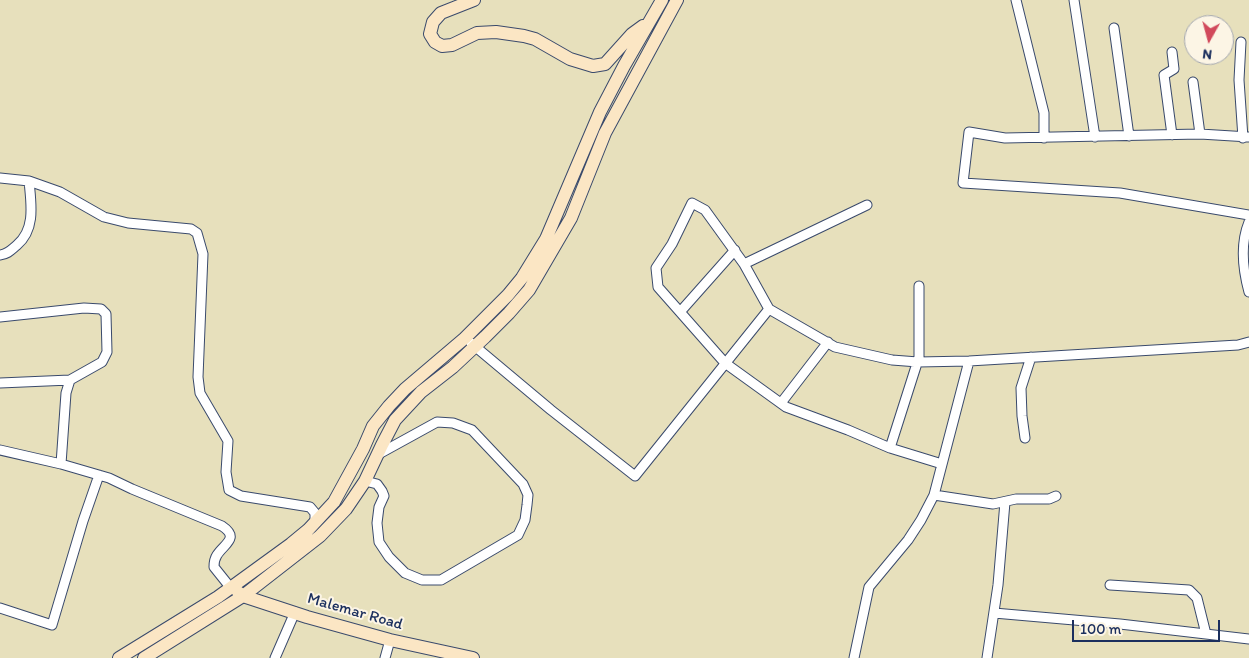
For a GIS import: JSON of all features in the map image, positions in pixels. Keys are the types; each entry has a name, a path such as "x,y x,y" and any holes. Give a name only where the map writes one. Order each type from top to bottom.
{"main road":[{"path":"474,0 441,12 433,22 430,34 435,42 442,46 452,45 477,33 496,32 524,36 535,39 570,59 594,66 605,64 632,34 648,22"},
{"path":"144,658 243,596 320,536 346,509 365,481 395,420 470,342 522,278 546,239 600,112 648,22 662,0"},
{"path":"119,658 218,597 291,544 315,523 334,502 363,449 373,426 389,406 406,389 509,313 524,296 571,218 605,133 677,0"},
{"path":"624,66 636,74"},
{"name":"Malemar Road","path":"230,588 243,596 307,617 390,640 473,658"}],"street":[{"path":"1016,0 1044,113 1044,138"},
{"path":"1074,0 1095,137"},
{"path":"1114,28 1129,136"},
{"path":"1241,42 1239,80 1246,137 1172,134 1005,138 969,132 963,183 1120,193 1249,215"},
{"path":"1172,52 1174,69 1164,75 1172,134"},
{"path":"1193,82 1200,134"},
{"path":"0,178 29,181 60,192 104,217 128,223 191,229 197,233 203,254 198,377 200,393 228,441 226,472 230,490 241,496 310,507 315,513 315,523"},
{"path":"0,255 7,254 24,239 29,230 32,206 29,181"},
{"path":"942,464 874,443 848,430 786,406 725,363 658,287 656,268 672,244 692,203 706,210 735,250 768,309 835,346 892,360 918,362 969,361 1238,345 1249,342"},
{"path":"744,264 867,205"},
{"path":"1249,222 1242,258 1249,292"},
{"path":"680,312 735,250"},
{"path":"890,448 918,362 919,286"},
{"path":"0,316 84,308 101,309 106,314 107,352 102,362 70,380 0,383"},
{"path":"470,342 551,410 635,476 768,309"},
{"path":"781,403 828,342"},
{"path":"1025,438 1022,416 1022,388 1031,357"},
{"path":"854,658 869,587 908,540 934,495 969,361"},
{"path":"61,464 66,393 70,380"},
{"path":"365,481 377,484 384,496 378,507 379,542 389,557 405,573 422,580 441,580 518,535 525,520 528,495 523,484 472,430 453,423 436,422 377,455"},
{"path":"0,450 99,475 211,520 228,530 231,535 230,540 216,556 214,567 230,588"},
{"path":"0,608 52,625 83,521 99,475"},
{"path":"934,495 992,504 1016,499 1049,499 1056,496"},
{"path":"987,658 998,585 1005,502"},
{"path":"1110,585 1189,590 1197,598 1206,634"},
{"path":"275,658 295,612"},
{"path":"994,613 1120,624 1249,639"},
{"path":"385,658 390,640"}]}
